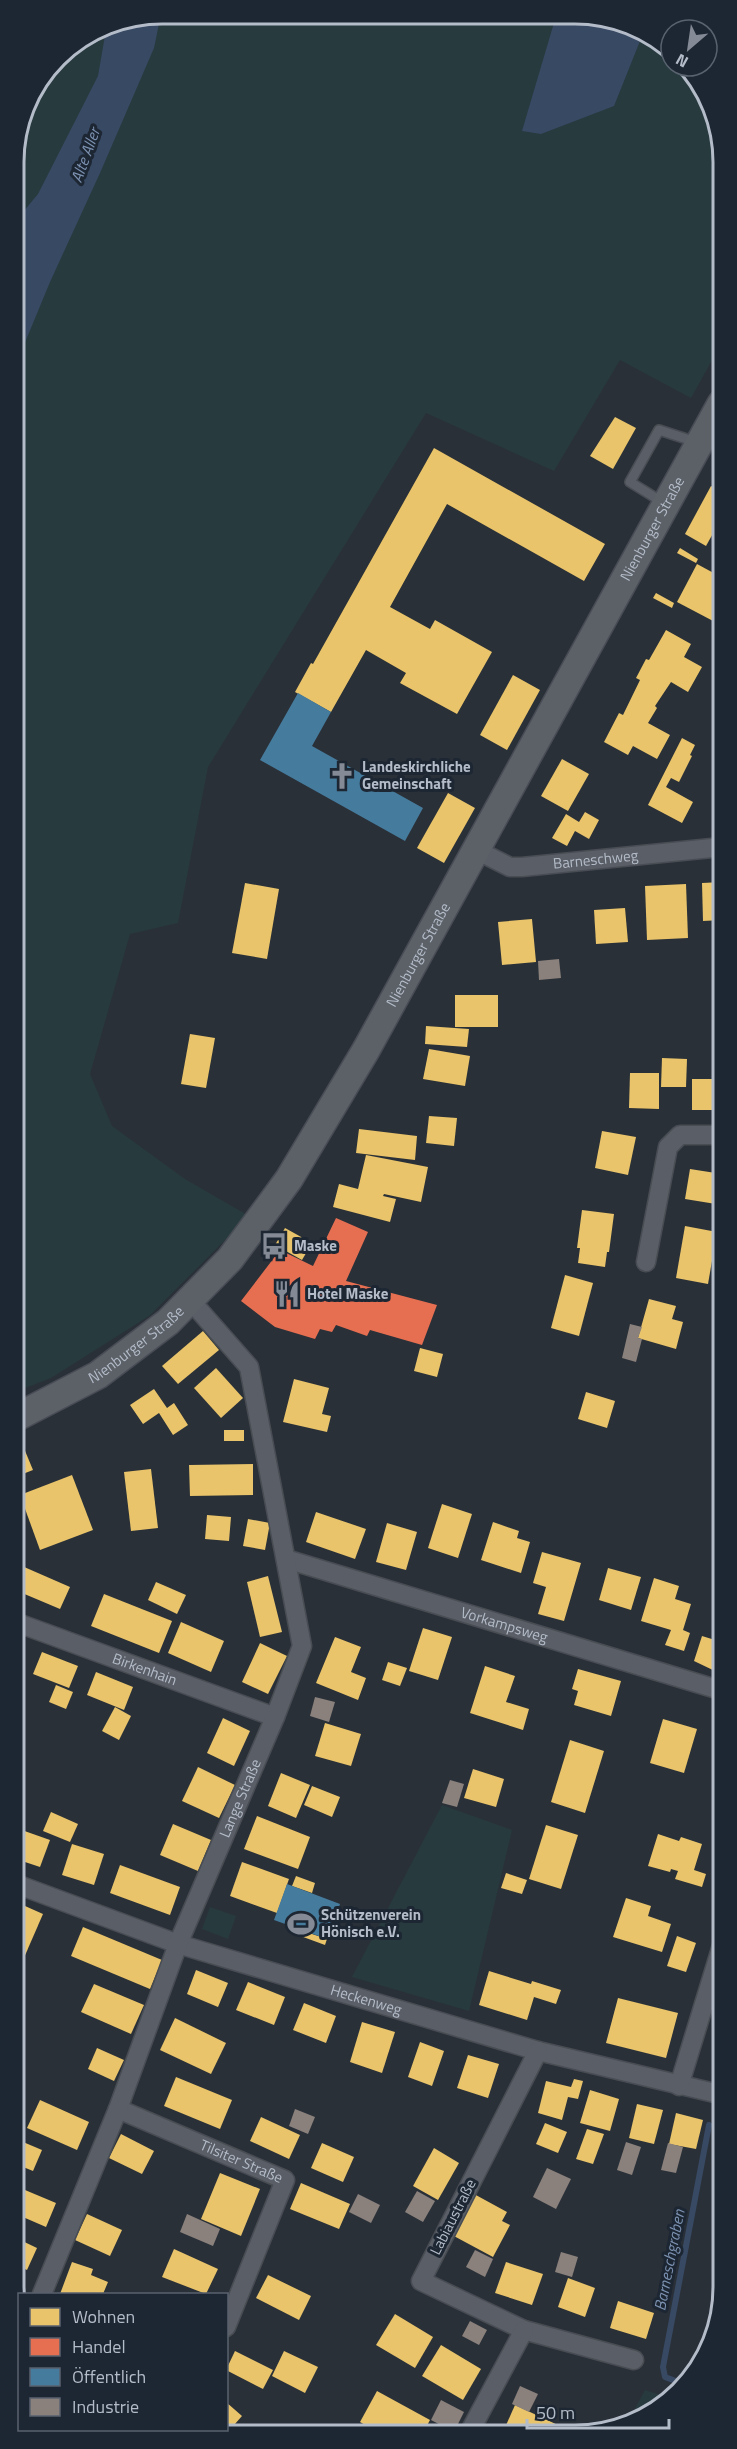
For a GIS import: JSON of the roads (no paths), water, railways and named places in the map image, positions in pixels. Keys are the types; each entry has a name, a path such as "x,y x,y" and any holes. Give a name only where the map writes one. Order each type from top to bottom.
{"main road":[{"name":"Nienburger Straße","path":"24,1413 98,1375 135,1349 191,1301 230,1259 289,1179 308,1150 476,850 713,419"}],"street":[{"name":"Barneschweg","path":"476,850 510,867 522,867 713,848"},
{"path":"646,1262 668,1147 680,1135 713,1136"},
{"name":"Lange Straße","path":"43,2293 118,2109 178,1944 275,1717 302,1646 249,1368 191,1301"},
{"name":"Vorkampsweg","path":"286,1559 713,1688"},
{"name":"Birkenhain","path":"24,1625 275,1717"},
{"name":"Heckenweg","path":"24,1887 178,1944 538,2051 713,2093"},
{"path":"679,2086 713,1975"},
{"name":"Labiaustraße","path":"538,2051 421,2281 524,2330 634,2360"},
{"name":"Tilsiter Straße","path":"118,2109 285,2180 228,2322"},
{"path":"473,2425 524,2330"}],"lane":[{"path":"667,504 630,482 659,430 684,436 699,444"}],"water":[{"name":"Alte Aller","path":"159,24 154,48 24,345 24,211 38,194 98,76 105,36 135,27"},
{"path":"554,24 584,24 602,27 619,31 640,40 614,106 541,134 522,131"}],"waterway":[{"name":"Barneschgraben","path":"676,2381 665,2377 663,2367 709,2125"}],"place":[{"name":"Landeskirchliche Gemeinschaft","path":"342,776"},
{"name":"Maske","path":"274,1246"},
{"name":"Hotel Maske","path":"287,1294"},
{"name":"Schützenverein Hönisch e.V.","path":"301,1924"}]}
